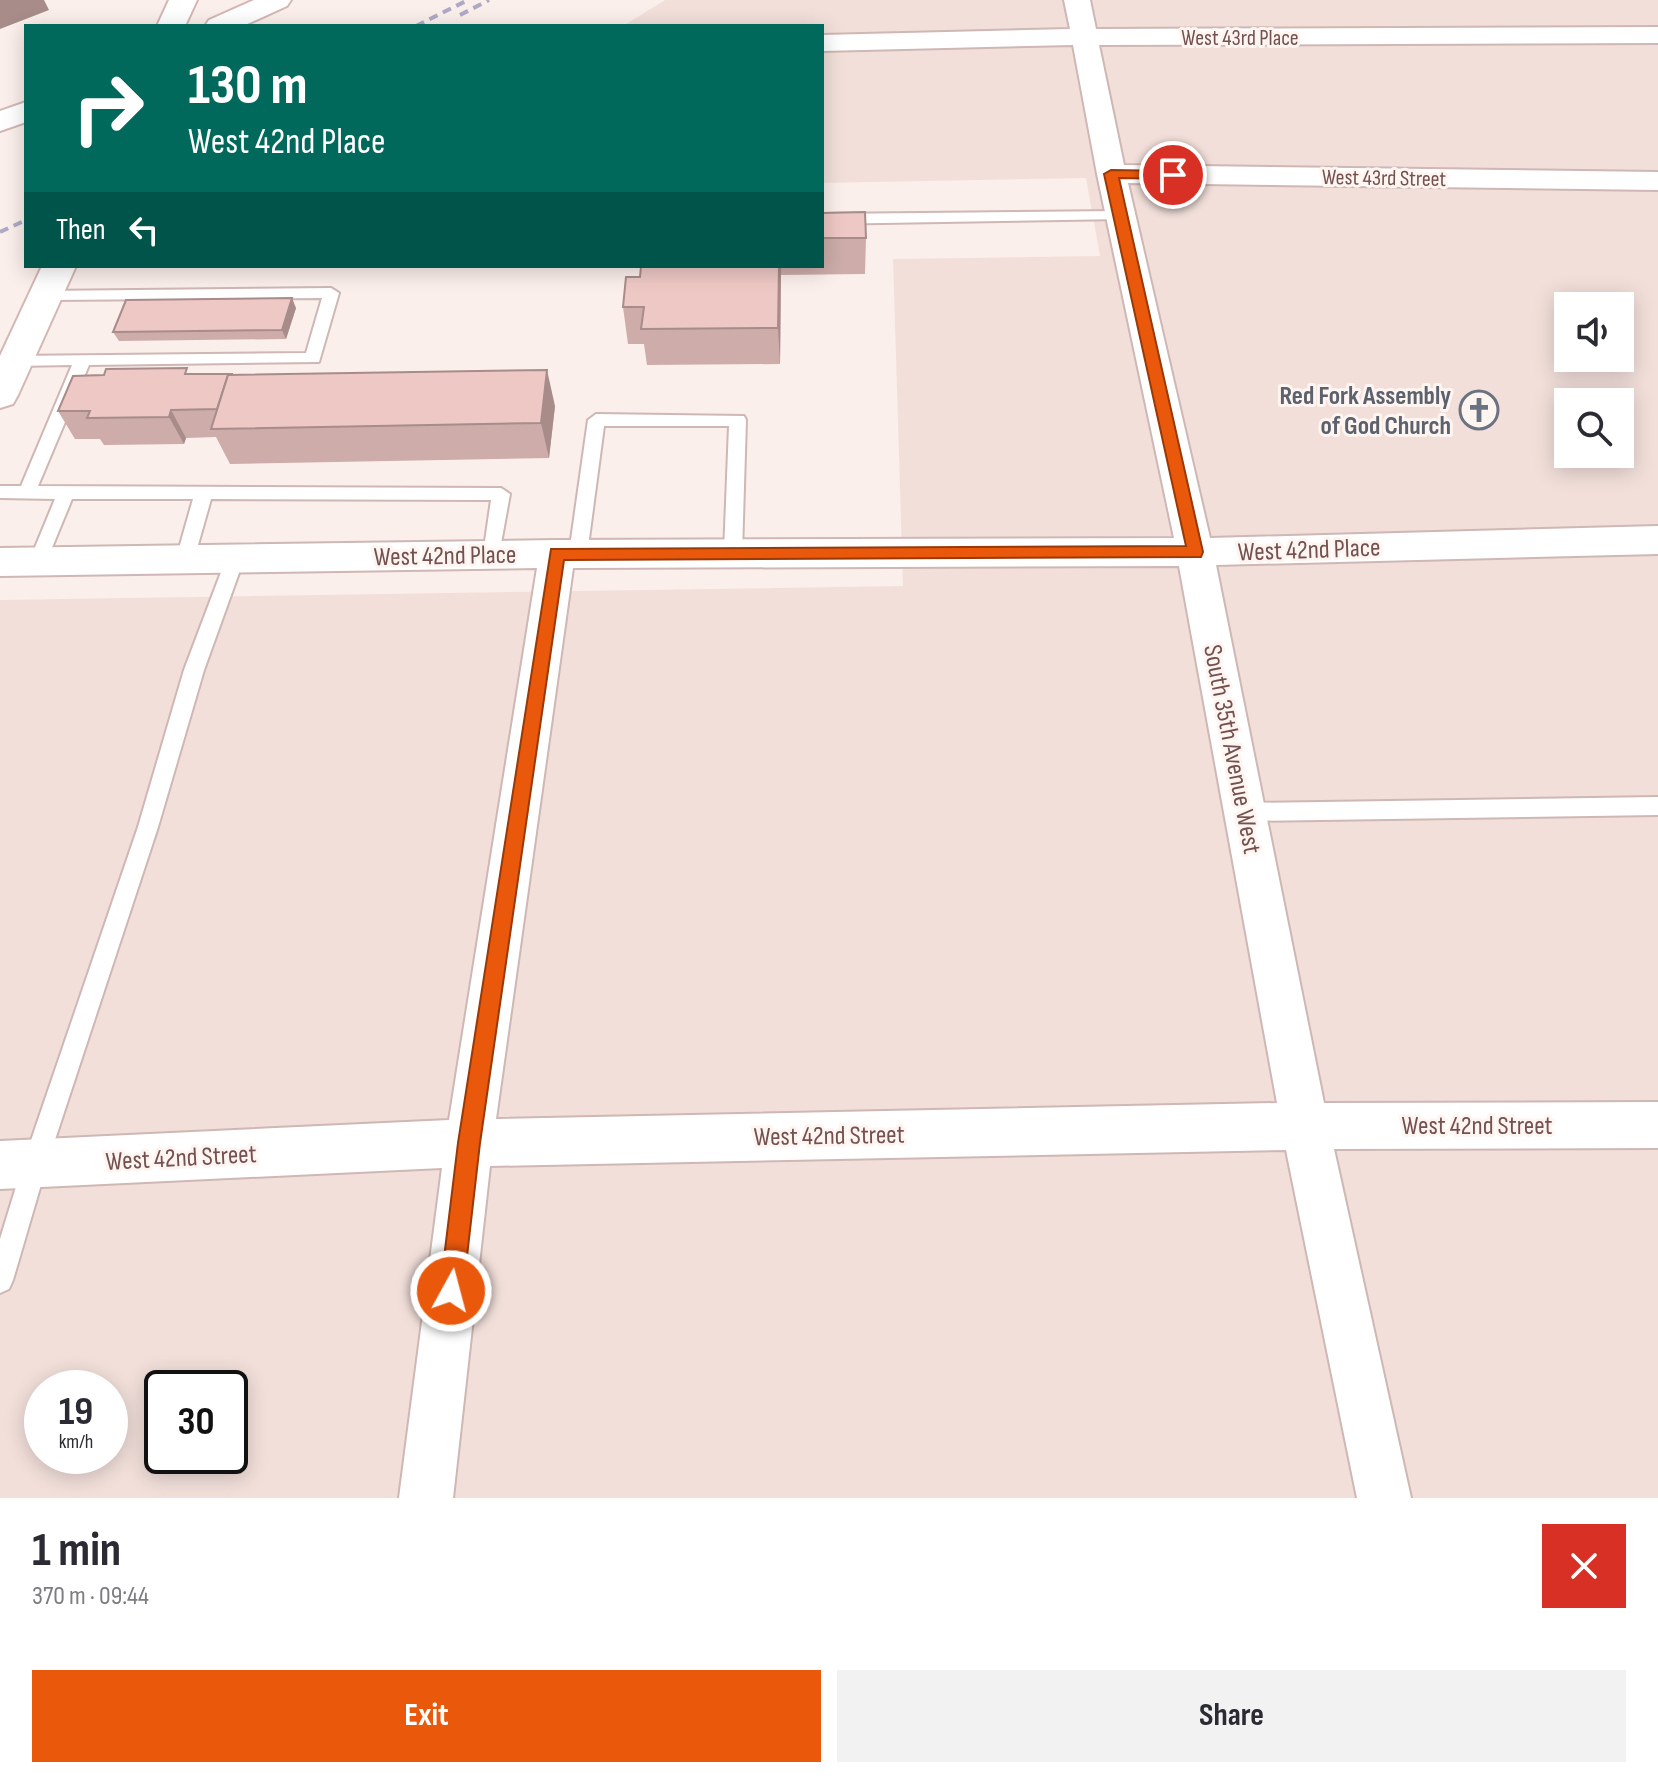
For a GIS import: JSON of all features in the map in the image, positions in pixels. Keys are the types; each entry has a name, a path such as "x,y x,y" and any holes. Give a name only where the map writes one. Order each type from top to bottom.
{"main road":[{"path":"172,24 183,0"},
{"path":"223,24 277,0"},
{"path":"0,122 24,112"},
{"path":"0,395 53,280"}],"street":[{"name":"West 43rd Place","path":"824,43 1081,19 1658,35"},
{"name":"South 35th Avenue West","path":"1081,19 1111,174 1195,552 1305,1126 1384,1498"},
{"name":"West 43rd Street","path":"1111,174 1658,181"},
{"name":"West 42nd Place","path":"0,562 567,554 1195,552 1658,540"},
{"path":"426,1498 469,1143 567,554"},
{"name":"West 42nd Street","path":"17,1165 469,1143 1305,1126 1658,1125"}],"lane":[{"path":"824,219 1120,216"},
{"path":"16,360 83,359 158,352 237,352 313,358 331,293 254,300 144,301 53,280"},
{"path":"27,492 83,359"},
{"path":"567,554 596,420 738,420 733,553"},
{"path":"0,492 501,494 492,555"},
{"path":"38,562 66,492"},
{"path":"185,559 204,493"},
{"path":"0,1280 17,1165 148,827 194,670 235,559"},
{"path":"1245,812 1658,806"}],"shaded area":[{"path":"665,0 1658,0 1658,1498 0,1498 0,600 903,586 893,259 1100,256 1086,178 824,183 824,24 626,24"}],"building":[{"path":"865,212 866,238 824,238 824,213"},
{"path":"641,268 779,268 778,328 641,329 644,307 623,307 626,277 640,277"},
{"path":"292,298 282,330 113,332 126,300"},
{"path":"187,368 185,374 232,374 228,375 217,409 171,410 169,417 87,418 90,411 58,411 73,376 104,375 106,369"},
{"path":"547,370 541,423 211,429 228,375"}],"railway":[{"path":"420,24 468,0"},
{"path":"460,15 489,0"},
{"path":"0,232 24,221"}],"place":[{"name":"Red Fork Assembly of God Church","path":"1479,410"}],"route":[{"path":"451,1291 469,1143 557,554 1195,552 1111,174 1173,175"}]}
